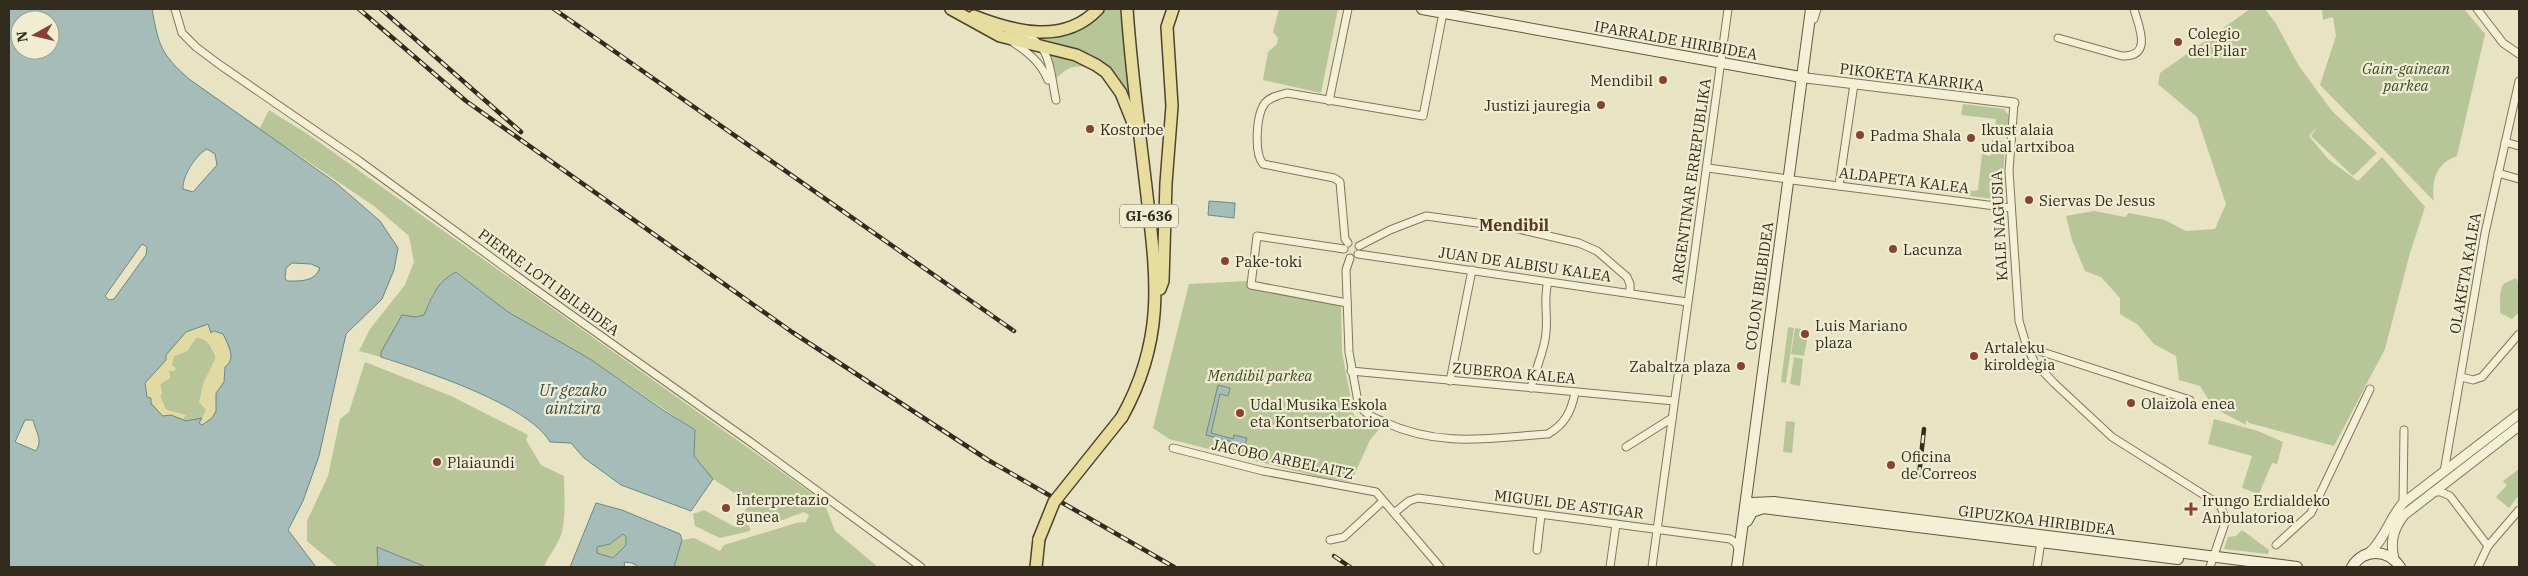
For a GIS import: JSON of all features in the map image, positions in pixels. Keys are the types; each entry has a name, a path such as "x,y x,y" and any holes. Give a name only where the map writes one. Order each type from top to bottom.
{"main road":[{"path":"959,13 1010,28 1049,32 1080,24 1098,9"},
{"name":"GI-636","path":"1036,567 1039,539 1046,519 1058,497 1122,417 1137,386 1146,358 1156,297 1127,9"},
{"path":"1156,297 1163,281 1166,183 1172,106 1167,27 1173,9"},
{"name":"IPARRALDE HIRIBIDEA","path":"1422,9 1804,78"},
{"name":"COLON IBILBIDEA","path":"1741,567 1745,518 1814,11"},
{"path":"959,13 1010,40 1076,55 1106,72 1121,93 1132,126 1140,135"},
{"name":"COLON IBILBIDEA","path":"1736,567 1752,484 1790,179"},
{"name":"GIPUZKOA HIRIBIDEA","path":"1752,484 1757,496 1774,502"},
{"name":"GIPUZKOA HIRIBIDEA","path":"1749,505 1760,501 1774,502 2212,562"},
{"name":"GIPUZKOA HIRIBIDEA","path":"1745,518 1752,512 1762,508 2212,562 2297,567"},
{"path":"2351,565 2369,553 2387,554 2397,563"},
{"path":"2212,562 2242,567"}],"street":[{"name":"PIERRE LOTI IBILBIDEA","path":"175,9 182,32 196,47 220,65 358,160 921,567"},
{"path":"1328,101 1348,9"},
{"name":"ARGENTINAR ERREPUBLIKA","path":"1687,302 1708,168 1728,9"},
{"path":"2058,38 2122,56 2132,56 2138,52 2142,45 2134,9"},
{"path":"2477,9 2504,43 2519,54"},
{"path":"959,13 1000,30 1032,38 1043,48 1056,100 1044,70 1033,57 1010,40"},
{"path":"1350,258 1346,255 1340,182 1334,178 1263,164 1258,157 1260,114 1265,102 1275,96 1287,93 1423,116 1443,13"},
{"name":"PIKOKETA KARRIKA","path":"1804,78 2014,104"},
{"name":"OLAKETA KALEA","path":"2444,472 2486,226 2505,142 2516,106 2519,80"},
{"path":"1839,186 1854,84"},
{"name":"KALE NAGUSIA","path":"2014,104 2009,171 2019,321 2026,347 2035,363 2054,383 2112,437 2220,505 2226,520 2212,562"},
{"path":"2505,142 2519,146"},
{"name":"ALDAPETA KALEA","path":"1708,168 2011,208"},
{"path":"2498,174 2519,179"},
{"path":"1359,246 1390,230 1426,216 1514,228 1579,243 1597,251 1627,277 1630,284 1630,293"},
{"path":"1347,303 1251,285 1257,236 1346,246 1355,242 1359,246"},
{"path":"1359,246 1358,254 1350,258 1346,270 1347,303 1351,371 1358,402 1365,413 1397,428 1427,438 1452,441 1548,434 1559,427 1567,418 1575,393"},
{"name":"JUAN DE ALBISU KALEA","path":"1358,254 1687,302"},
{"path":"1450,381 1472,270"},
{"path":"1531,388 1545,342 1544,301 1548,282"},
{"path":"1652,567 1687,302"},
{"path":"2461,377 2473,380 2482,377 2519,334"},
{"path":"2026,347 2190,400"},
{"name":"ZUBEROA KALEA","path":"1351,371 1674,401"},
{"path":"2276,545 2310,513 2370,390"},
{"path":"2369,553 2380,542 2390,521 2403,503 2519,414"},
{"path":"1626,447 1672,418"},
{"path":"2397,563 2392,545 2394,530 2404,515 2453,475 2519,426"},
{"path":"2403,503 2404,430"},
{"name":"JACOBO ARBELAITZ","path":"1174,448 1263,471 1376,492 1440,567"},
{"path":"2453,475 2448,485 2450,496 2488,546"},
{"path":"2432,492 2441,492 2450,496"},
{"name":"MIGUEL DE ASTIGAR","path":"1394,513 1409,501 1418,498 1730,539 1739,550"},
{"path":"1330,540 1344,537 1384,501"},
{"path":"2478,567 2488,546 2519,510"},
{"path":"1537,550 1541,515"},
{"path":"1610,567 1616,524"},
{"path":"2037,567 2041,542"}],"green space":[{"path":"1105,9 1120,9 1128,97 1116,79 1035,36 1055,36 1074,32 1091,23"},
{"path":"1279,9 1338,9 1321,93 1263,80 1268,52 1277,44 1278,38 1273,32"},
{"path":"2250,9 2265,9 2275,22 2299,66 2332,111 2377,153 2353,176 2311,136 2318,126 2309,136 2329,160 2358,181 2382,157 2425,207 2410,253 2385,349 2334,446 2249,423 2246,420 2246,425 2214,408 2200,386 2179,380 2176,356 2154,344 2138,325 2120,314 2120,298 2101,277 2085,271 2072,240 2066,216 2094,211 2125,217 2129,213 2165,220 2186,231 2215,229 2226,204 2197,117 2158,84 2160,73"},
{"name":"Gain-gainean parkea","path":"2322,9 2464,9 2485,34 2457,156 2444,163 2436,174 2433,187 2434,201 2320,85 2336,36 2333,17 2323,20"},
{"path":"1048,51 1061,54 1093,67 1072,67 1064,71 1056,79"},
{"path":"168,60 189,79 260,128 269,110 309,135 824,502 835,531 878,567 674,567 682,540 694,538 720,551 724,545 796,523 806,522 809,515 804,512 766,524 741,517 750,503 713,479 694,456 695,430 590,359 508,312 457,272 433,293 424,315 416,317 381,352 381,357 359,351 370,329 405,285 414,262 409,236 374,206 285,146 336,183 380,221 398,248 394,270 382,299 346,334 319,456 303,501 288,530 316,567 36,451 39,439 33,420 25,420 105,296 109,300 114,299 146,255 147,247 142,244 183,189 193,192 217,165 215,154 207,149","holes":["292,263 311,264 319,267 311,278 302,281 287,281 285,278 286,268","208,324 224,382 207,410 203,403 202,390 216,357 211,346 206,341 196,338 187,351 174,356 169,371 170,378 160,384 162,393 160,396 166,410 181,414 159,412 146,381"]},
{"path":"1963,104 2004,109 2009,116 2006,136 1994,135 1996,119 1961,115"},
{"path":"1992,140 2005,142 2002,200 1954,194 1955,188 1978,190 1982,154 1991,156"},
{"path":"2516,278 2519,284 2519,312 2512,319 2500,313 2500,295 2503,284"},
{"name":"Mendibil parkea","path":"1247,281 1248,287 1261,291 1341,305 1342,352 1354,416 1380,428 1370,440 1351,482 1319,477 1169,439 1153,428 1189,284"},
{"path":"1788,327 1794,328 1786,383 1781,382"},
{"path":"1795,328 1809,330 1804,356 1791,354"},
{"path":"1794,357 1803,359 1800,386 1790,384"},
{"name":"Plaiaundi","path":"365,362 451,396 528,435 526,440 541,465 564,476 562,532 544,567 426,567 378,547 378,567 338,567 307,541 307,521 328,476 340,419 349,412"},
{"path":"2214,419 2258,431 2283,442 2277,464 2272,463 2259,494 2242,488 2252,456 2208,444"},
{"path":"1786,421 1795,422 1792,453 1783,452"},
{"path":"2519,469 2519,495 2509,508 2496,497 2507,485 2503,481"},
{"path":"704,510 735,527 740,519 750,527 750,531 720,538 695,526 693,514"},
{"path":"2242,530 2269,550 2268,554 2224,549 2228,537 2236,536"},
{"path":"623,534 626,537 626,545 613,558 596,553 597,547 610,544"}],"sand":[{"path":"209,324 214,330 223,334 232,358 225,367 224,382 216,393 216,411 212,418 202,425 199,423 206,410 199,402 204,382 216,357 207,341 196,338 186,351 174,356 172,365 176,368 174,371 169,371 170,378 160,384 162,393 160,396 166,410 186,415 183,419 171,415 163,416 147,397 144,383 166,360 166,355 186,332"}],"water":[{"path":"9,9 152,9 162,48 172,62 189,79 336,183 380,221 398,248 394,270 382,299 346,334 319,456 303,501 288,530 316,567 9,567","holes":["207,149 215,154 217,165 193,192 183,189 190,166","142,244 147,247 146,255 114,299 109,300 105,296","292,263 311,264 320,268 318,273 311,278 302,281 287,281 285,278 286,268","208,324 211,333 214,331 223,334 231,356 229,364 225,367 224,382 216,393 216,411 212,418 202,425 199,423 202,418 186,421 171,415 163,416 151,404 151,398 147,397 145,383 166,360 166,355 186,332","25,420 33,420 39,439 36,451 15,442"]},
{"path":"1209,201 1235,203 1234,218 1208,215"},
{"name":"Ur gezako aintzira","path":"456,272 508,312 590,359 695,430 694,456 713,479 691,511 621,485 584,458 571,443 550,442 538,428 498,402 448,380 381,357 381,352 402,315 416,317 424,315 440,285"},
{"path":"1218,385 1230,388 1228,396 1220,394 1211,433 1233,439 1234,435 1247,438 1245,445 1206,435"},
{"path":"596,503 622,510 680,534 682,540 674,567 639,567 632,563 624,562 625,567 570,567","holes":["623,534 626,537 626,545 613,558 597,553 597,547 610,544"]},
{"path":"377,547 426,567 378,567"}],"railway":[{"path":"359,9 466,101 792,332 988,460 1174,567"},
{"path":"381,9 521,132"},
{"path":"554,9 1014,331"},
{"path":"1919,475 1924,429"},
{"path":"1334,556 1350,567"}],"place":[{"name":"Colegio del Pilar","path":"2178,42"},
{"name":"Mendibil","path":"1663,80"},
{"name":"Justizi jauregia","path":"1601,105"},
{"name":"Kostorbe","path":"1090,129"},
{"name":"Padma Shala","path":"1860,135"},
{"name":"Ikust alaia udal artxiboa","path":"1971,138"},
{"name":"Siervas De Jesus","path":"2029,200"},
{"name":"Lacunza","path":"1893,249"},
{"name":"Pake-toki","path":"1225,261"},
{"name":"Luis Mariano plaza","path":"1805,334"},
{"name":"Artaleku kiroldegia","path":"1974,356"},
{"name":"Zabaltza plaza","path":"1741,366"},
{"name":"Olaizola enea","path":"2131,403"},
{"name":"Udal Musika Eskola eta Kontserbatorioa","path":"1240,413"},
{"name":"Plaiaundi","path":"437,462"},
{"name":"Oficina de Correos","path":"1891,465"},
{"name":"Interpretazio gunea","path":"726,508"},
{"name":"Irungo Erdialdeko Anbulatorioa","path":"2191,509"}],"district":[{"name":"Mendibil","path":"1514,225"}]}
